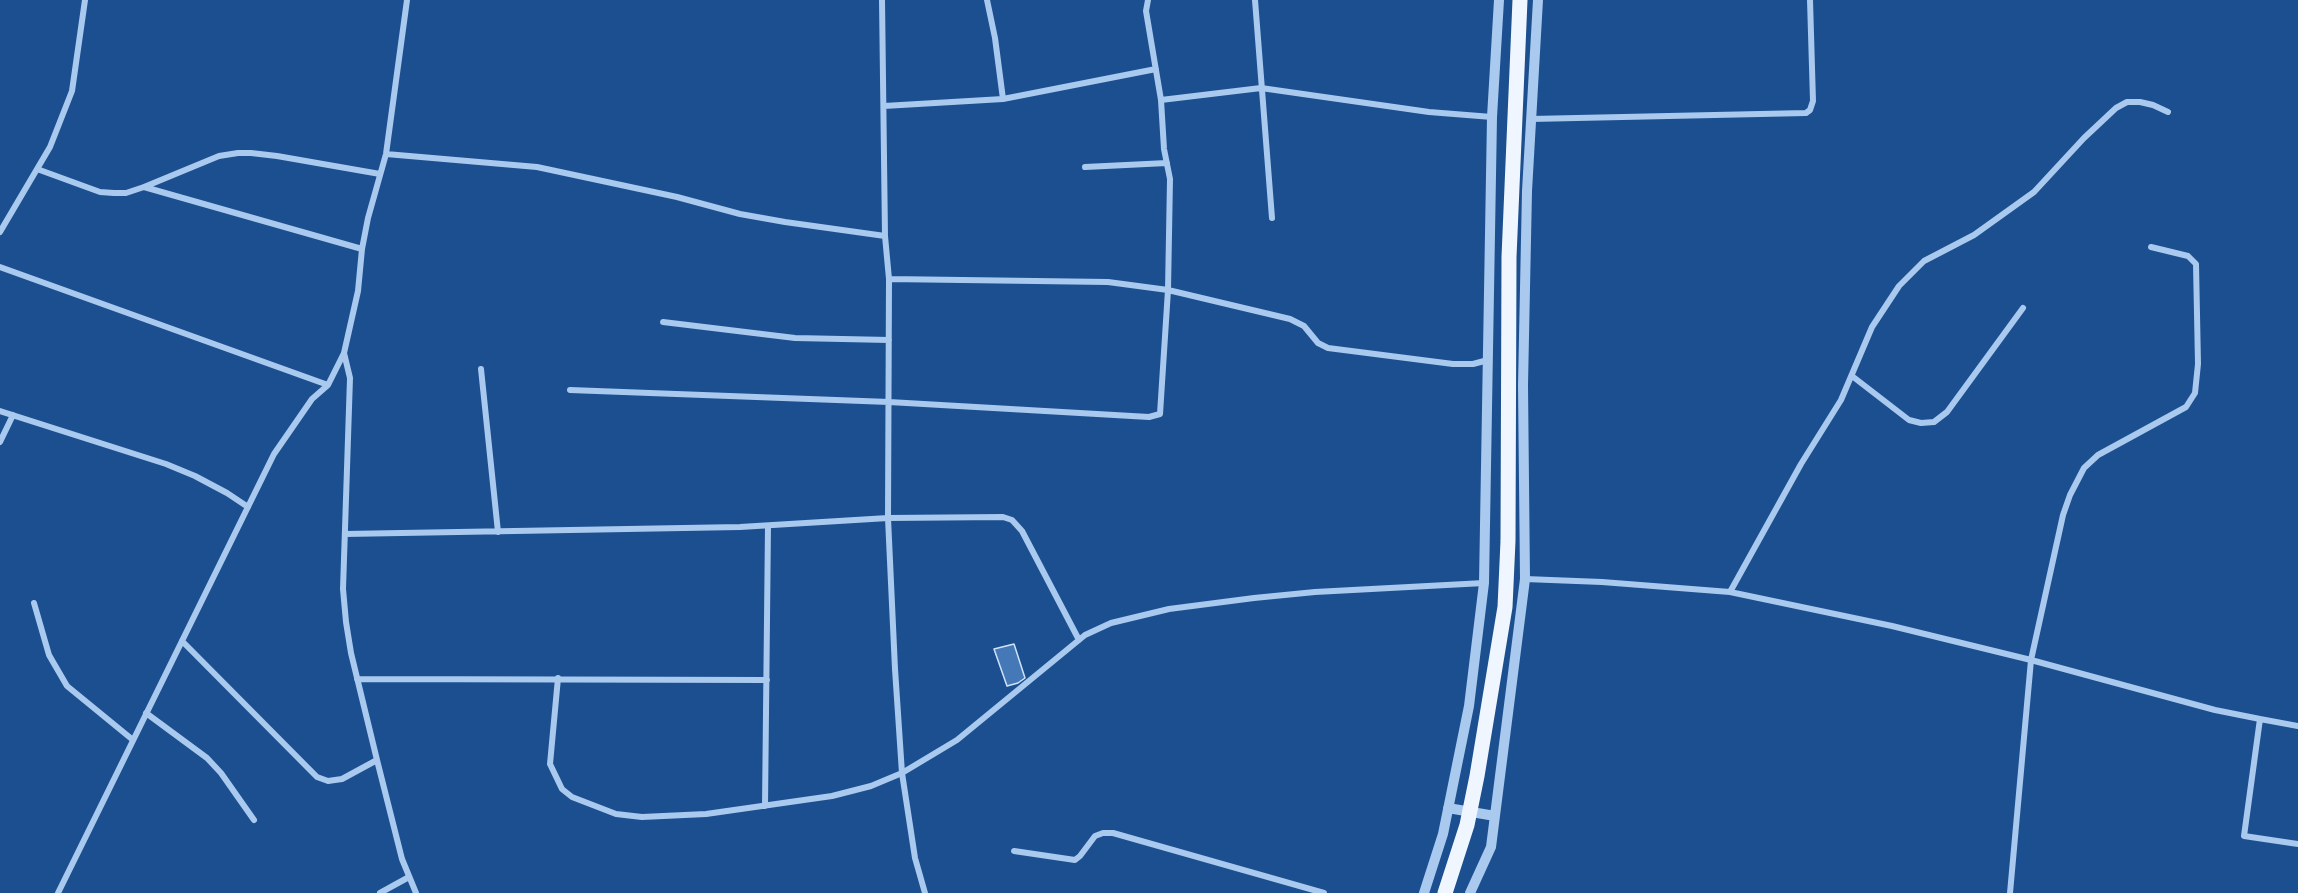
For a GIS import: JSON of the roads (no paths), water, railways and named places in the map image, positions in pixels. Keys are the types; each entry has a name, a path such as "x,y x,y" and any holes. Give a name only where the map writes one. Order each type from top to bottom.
{"main road":[{"path":"1445,893 1467,825 1505,607 1508,529 1509,257 1520,0"}],"street":[{"path":"0,232 50,147 72,92 85,0"},
{"path":"58,893 274,454 312,399 328,385 344,353 358,291 362,249 386,154 407,0"},
{"path":"882,0 885,236 889,279 888,518 895,669 903,773 915,858 925,893"},
{"path":"987,0 995,38 1003,99"},
{"path":"570,390 889,402 1156,416 1160,414 1171,205 1161,100 1146,11 1148,0"},
{"path":"1255,0 1272,218"},
{"path":"1424,893 1443,834 1469,706 1484,583 1492,117 1499,0"},
{"path":"1470,893 1491,847 1525,579 1523,385 1531,119 1538,0"},
{"path":"1531,119 1806,113 1810,110 1813,101 1810,0"},
{"path":"884,106 1003,99 1156,69"},
{"path":"1161,100 1261,88 1429,112 1492,117"},
{"path":"1730,592 1801,464 1834,412 1872,327 1899,286 1924,261 1974,235 2034,192 2084,138 2116,108 2127,102 2140,102 2168,112"},
{"path":"37,169 100,192 126,193 219,156 238,153 268,155 380,174"},
{"path":"386,154 537,167 677,197 740,214 885,236"},
{"path":"1085,167 1167,163"},
{"path":"144,187 362,249"},
{"path":"2010,893 2031,660 2063,515 2084,468 2098,455 2186,407 2195,393 2198,364 2196,264 2188,256 2151,247"},
{"path":"0,267 328,385"},
{"path":"889,279 1107,282 1168,290 1290,319 1304,326 1318,344 1328,348 1453,364 1473,364 1489,360"},
{"path":"1852,376 1909,420 1921,423 1934,422 1947,412 2023,308"},
{"path":"663,322 795,338 889,340"},
{"path":"344,353 350,378 343,589 346,622 377,760 409,877 416,893"},
{"path":"481,369 498,532"},
{"path":"0,411 166,464 195,476 248,507"},
{"path":"0,442 13,415"},
{"path":"345,534 768,526 888,518 990,516 1012,520 1022,531 1079,640"},
{"path":"765,806 768,526"},
{"path":"1525,579 1612,582 1730,592 1892,626 2031,660 2215,710 2298,726"},
{"path":"558,678 550,764 562,789 572,797 616,814 642,817 706,814 851,792 903,773 957,740 1079,640 1097,628 1132,616 1209,604 1315,592 1484,583"},
{"path":"34,603 49,655 68,686 133,740"},
{"path":"182,641 317,777 328,781 342,779 377,760"},
{"path":"357,679 767,680"},
{"path":"146,713 207,758 221,773 254,820"},
{"path":"2260,719 2244,836 2298,844"},
{"path":"1448,808 1495,816"},
{"path":"1014,851 1075,860 1095,836 1113,833 1324,893"},
{"path":"380,893 409,877"}]}
